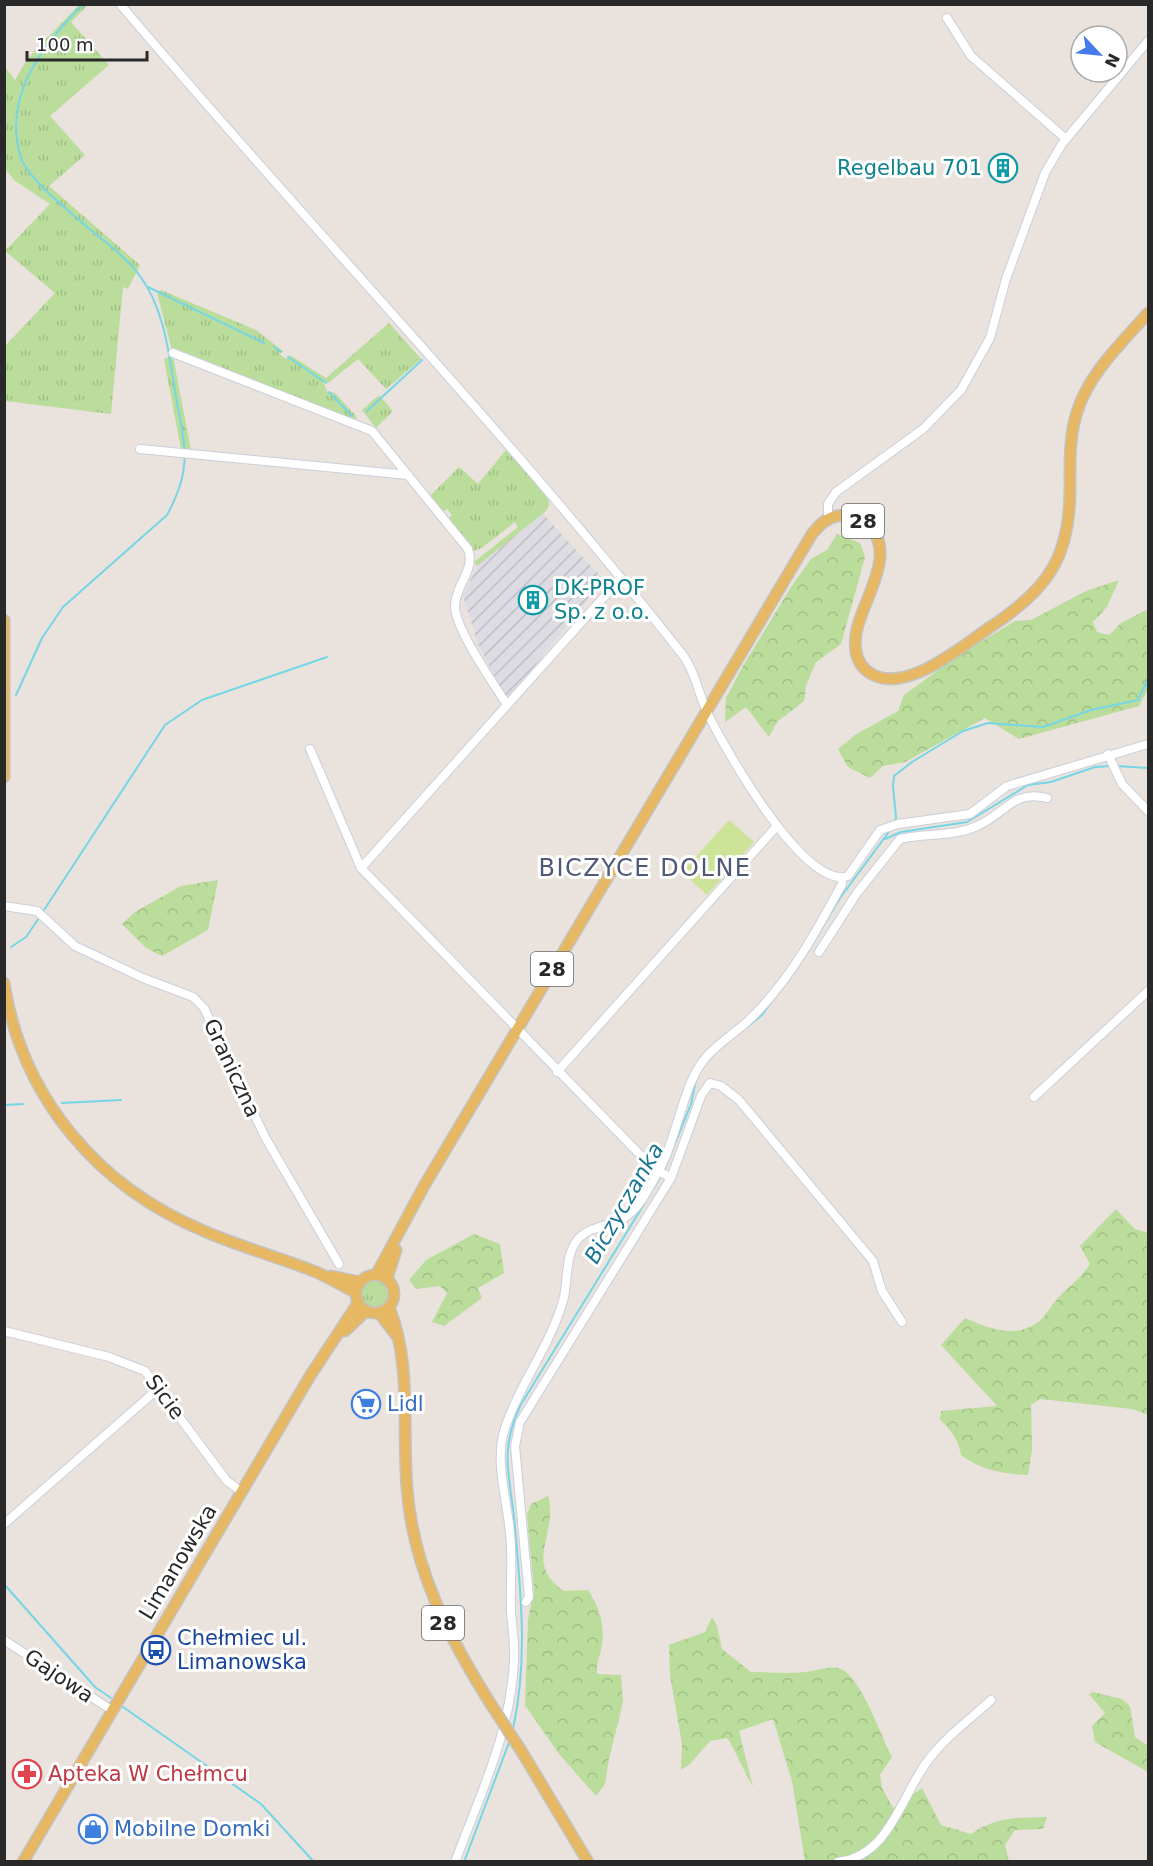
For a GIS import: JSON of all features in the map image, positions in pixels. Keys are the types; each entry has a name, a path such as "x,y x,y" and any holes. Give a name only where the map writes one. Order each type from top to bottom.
{"main road":[{"name":"28","path":"588,1862 522,1752 456,1649 438,1612 412,1531 407,1490 403,1382 397,1336 384,1310 394,1292 382,1277 401,1229 420,1192 815,529 828,519 841,515 861,520 873,531 880,545 878,567 855,636 856,655 865,669 883,679 903,679 923,670 958,648 1025,602 1055,567 1069,524 1071,440 1078,410 1096,375 1149,313"},
{"path":"4,620 4,777"},
{"path":"4,983 14,1030 40,1091 55,1115 101,1167 128,1189 177,1219 317,1273 384,1310"},
{"path":"360,1298 368,1277 382,1277"},
{"name":"Limanowska","path":"23,1862 360,1298"}],"street":[{"path":"120,4 621,578 688,662 706,710 750,790 777,826 808,860 847,886"},
{"path":"947,18 970,56 1066,139"},
{"path":"828,519 828,504 836,492 929,424 961,390 990,338 1006,279 1045,173 1066,139 1149,41"},
{"path":"173,353 372,431 468,549 471,559 469,569 456,595 457,619 507,705"},
{"path":"140,449 408,475"},
{"path":"361,868 621,578"},
{"path":"819,952 852,871 880,830 895,825 970,814 1007,786 1108,754 1149,744"},
{"path":"310,750 361,868 557,1072 659,1172 671,1178"},
{"path":"1108,754 1122,784 1149,811"},
{"path":"455,1862 496,1756 510,1704 515,1633 511,1612 511,1542 501,1464 504,1432 511,1412 543,1353 559,1313 572,1248 587,1232 623,1218 631,1212 659,1172 701,1062 712,1050 755,1015 813,939 847,886 900,839 945,834 978,826 1020,798 1036,795 1047,798"},
{"path":"970,814 978,826"},
{"path":"557,1072 777,826"},
{"name":"Graniczna","path":"4,906 37,911 75,946 143,978 193,997 204,1008 265,1137 339,1264"},
{"path":"1034,1097 1149,991"},
{"path":"526,1602 529,1597 515,1446 520,1422 671,1178 701,1096 710,1083 721,1086 739,1100 873,1262 882,1292 902,1322"},
{"name":"Sicie","path":"4,1331 136,1365 145,1371 227,1481 242,1492"},
{"path":"4,1524 159,1388"},
{"name":"Gajowa","path":"4,1640 113,1712"},
{"path":"838,1862 854,1860 873,1848 933,1753 991,1700"}],"shaded area":[{"path":"542,513 604,580 507,700 478,644 463,596 477,566"}],"green space":[{"path":"79,5 88,5 71,22 109,65 50,116 85,155 49,186 140,265 128,289 123,287 111,414 5,401 5,346 55,293 5,251 50,204 15,181 5,169 5,67 15,80 27,59"},
{"path":"161,290 256,330 283,351 279,354 286,359 290,355 326,378 389,323 421,359 386,389 358,359 328,383 323,382 328,393 334,392 357,417 355,422 186,353 172,350 157,293"},
{"path":"173,356 191,450 181,449 164,359"},
{"path":"379,395 393,411 376,428 362,410"},
{"path":"506,450 548,498 549,505 546,511 477,566 474,562 518,527 515,522 482,548 473,551 448,519 452,515 447,509 443,512 430,496 459,467 478,484"},
{"path":"837,534 860,543 865,557 841,644 816,662 806,686 804,701 777,722 769,737 746,707 725,722 726,698 743,666 793,584 811,559 827,550"},
{"path":"1119,580 1107,607 1093,622 1097,632 1109,635 1121,623 1148,609 1148,689 1139,706 1019,739 985,718 905,762 883,766 870,778 848,767 838,749 855,735 898,711 904,695 956,657 1015,621 1031,620 1086,591"},
{"path":"729,820 754,842 707,895 682,872"},
{"path":"218,880 208,930 162,956 146,948 122,924 135,912 181,886"},
{"path":"1116,1209 1135,1229 1148,1233 1148,1415 1132,1409 1040,1399 1031,1405 1032,1450 1028,1475 1010,1474 976,1464 961,1455 954,1436 940,1420 941,1411 997,1406 941,1345 965,1318 992,1328 1010,1331 1028,1328 1037,1323 1090,1264 1080,1246"},
{"path":"474,1234 500,1244 504,1273 478,1288 482,1298 444,1326 432,1322 447,1293 440,1286 416,1289 409,1280 426,1260"},
{"path":"375,1281 384,1285 388,1294 384,1303 375,1307 366,1303 362,1294 366,1285"},
{"path":"548,1496 550,1510 543,1559 545,1570 564,1591 588,1590 599,1611 603,1634 597,1674 621,1675 623,1702 605,1784 596,1796 559,1754 525,1705 528,1620 534,1591 527,1514 531,1504"},
{"path":"712,1617 717,1626 722,1649 751,1672 799,1673 838,1668 855,1682 870,1707 892,1757 880,1775 882,1788 893,1808 922,1788 941,1825 971,1834 999,1821 1047,1817 1043,1829 1015,1830 1005,1845 1009,1861 805,1861 792,1781 773,1719 739,1731 753,1787 727,1738 710,1741 690,1764 681,1770 682,1744 670,1675 669,1645 705,1632"},
{"path":"1093,1692 1122,1699 1130,1706 1135,1737 1148,1746 1148,1772 1095,1742 1092,1726 1105,1713 1089,1694"}],"waterway":[{"path":"16,695 42,638 63,607 167,515 181,484 184,470 184,444 168,349 161,318 148,289 122,256 60,204 35,179 22,161 17,138 16,116 29,75 53,37 83,4"},
{"path":"148,287 264,343"},
{"path":"274,347 281,352"},
{"path":"288,357 326,383"},
{"path":"367,411 422,360"},
{"path":"329,392 352,416"},
{"path":"44,910 165,725 202,700 327,657"},
{"name":"Biczyczanka","path":"893,824 896,818 894,776 912,762 963,731 988,723 1043,727 1091,710 1138,700 1148,679"},
{"path":"885,839 901,832 967,822 1028,785 1051,782 1095,767 1110,766"},
{"path":"1116,766 1148,768"},
{"name":"Biczyczanka","path":"807,953 840,898 891,829"},
{"path":"11,947 26,937 39,918"},
{"name":"Biczyczanka","path":"747,1027 762,1015 772,1001"},
{"name":"Biczyczanka","path":"721,1048 733,1038"},
{"name":"Biczyczanka","path":"664,1171 691,1104 696,1080"},
{"path":"62,1103 121,1100"},
{"path":"4,1105 23,1104"},
{"name":"Biczyczanka","path":"653,1189 661,1176"},
{"name":"Biczyczanka","path":"513,1729 518,1703 522,1653 521,1603 508,1466 509,1439 513,1423 520,1406 646,1201"},
{"path":"4,1584 95,1687 111,1698"},
{"path":"123,1707 261,1804 314,1862"},
{"name":"Biczyczanka","path":"464,1862 510,1740"}],"place":[{"name":"Regelbau 701","path":"1003,168"},
{"name":"DK-PROF Sp. z o.o.","path":"533,600"},
{"name":"Lidl","path":"366,1404"},
{"name":"Chełmiec ul. Limanowska","path":"156,1650"},
{"name":"Apteka W Chełmcu","path":"27,1774"},
{"name":"Mobilne Domki","path":"93,1829"}],"district":[{"name":"BICZYCE DOLNE","path":"645,868"}]}
